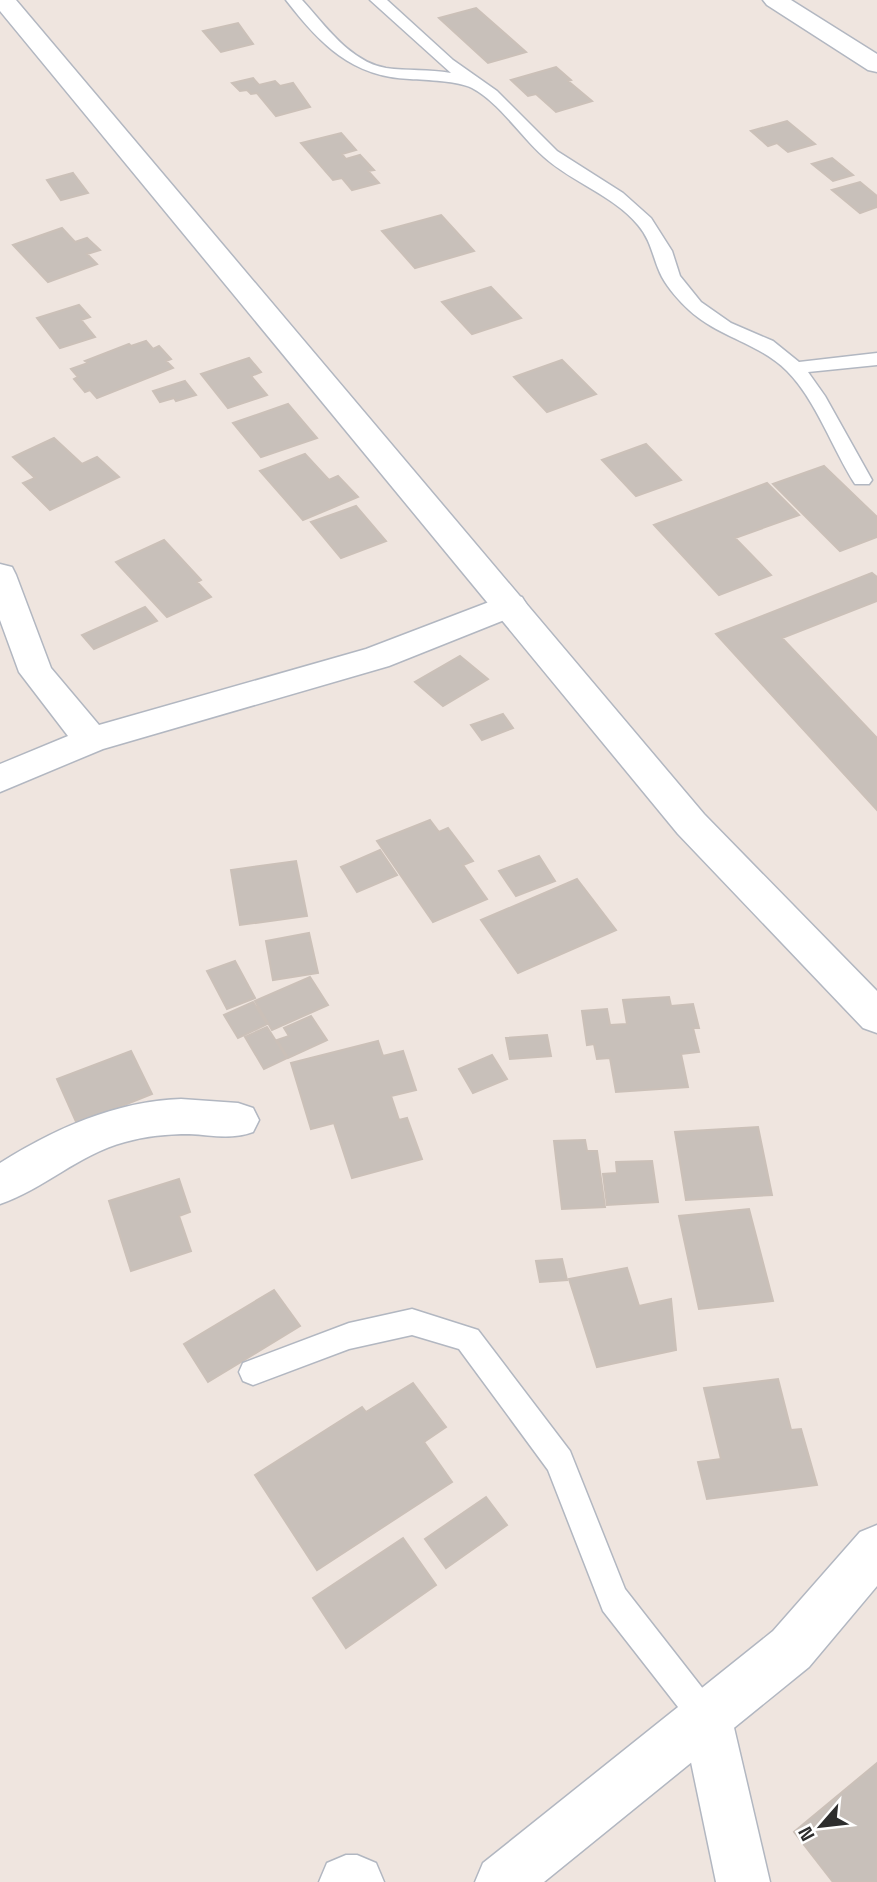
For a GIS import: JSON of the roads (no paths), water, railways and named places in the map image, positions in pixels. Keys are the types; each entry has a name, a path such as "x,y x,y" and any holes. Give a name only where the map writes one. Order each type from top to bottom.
{"street":[{"path":"3,0 691,824 877,1017"},
{"path":"775,0 877,65"},
{"path":"0,575 36,672 92,740"},
{"path":"0,779 92,740 377,658 510,606"},
{"path":"0,1186 45,1156 112,1127 173,1117 238,1119"},
{"path":"502,1882 707,1719 790,1649 877,1549"},
{"path":"707,1719 744,1882"},
{"path":"345,1882 357,1882"}],"lane":[{"path":"294,0 356,62 378,71 427,73 453,78 491,94"},
{"path":"378,0 447,63 491,94 551,155 617,197 645,222 663,251 671,277 695,306 725,327 766,345 794,369 815,396 862,480"},
{"path":"794,369 877,359"},
{"path":"253,1372 349,1336 412,1322 468,1339 559,1461 614,1600 707,1719"}]}
